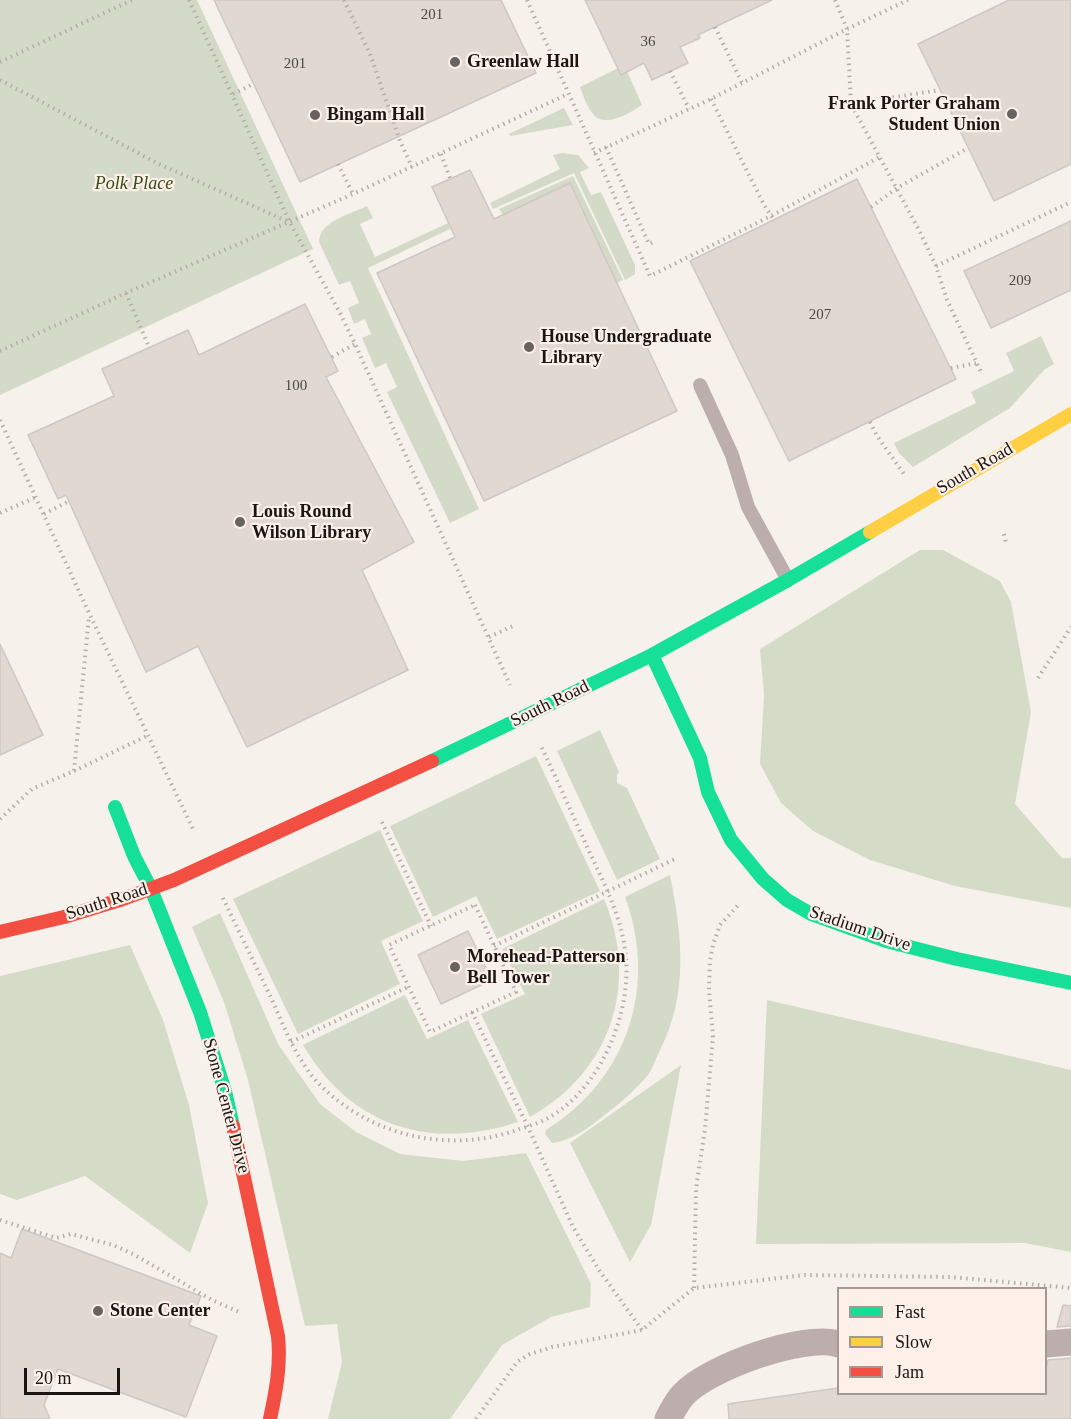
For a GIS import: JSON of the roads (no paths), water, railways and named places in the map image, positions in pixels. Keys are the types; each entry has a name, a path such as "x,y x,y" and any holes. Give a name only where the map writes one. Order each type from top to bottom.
{"street":[{"name":"South Road","path":"0,932 64,916 151,889 341,804 652,655 788,580 1071,414"},
{"name":"Stadium Drive","path":"652,655 700,758 708,792 731,840 763,879 787,900 811,914 886,940 957,959 1071,982"},
{"name":"Stone Center Drive","path":"115,807 134,856 151,889 200,1012 225,1091 278,1336 279,1375 270,1419"},
{"path":"668,1419 683,1394 721,1369 782,1347 829,1341 837,1344"},
{"path":"1047,1344 1071,1342"}],"lane":[{"path":"700,385 732,455 748,507 788,580"}],"place":[{"name":"Greenlaw Hall","path":"455,62"},
{"name":"Frank Porter Graham Student Union","path":"1012,114"},
{"name":"Bingam Hall","path":"315,115"},
{"name":"House Undergraduate Library","path":"529,347"},
{"name":"Louis Round Wilson Library","path":"240,522"},
{"name":"Morehead-Patterson Bell Tower","path":"455,967"},
{"name":"Stone Center","path":"98,1311"}],"park label":[{"name":"Polk Place","path":"134,184"}]}
